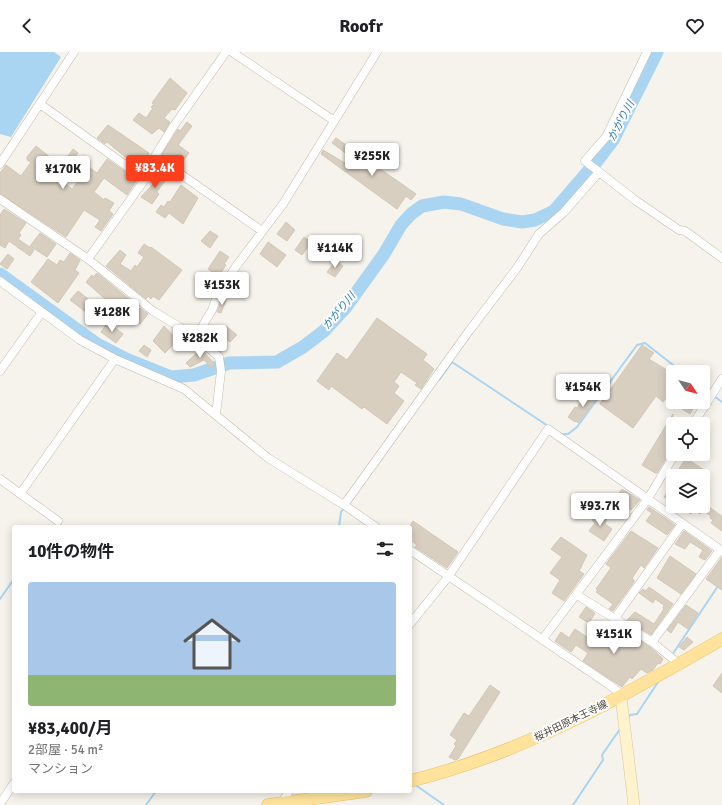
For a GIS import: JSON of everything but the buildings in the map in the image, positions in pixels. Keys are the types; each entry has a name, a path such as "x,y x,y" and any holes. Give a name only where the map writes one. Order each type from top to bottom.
{"main road":[{"name":"桜井田原本王寺線","path":"412,778 481,760 559,728 620,697 673,659 722,639"},
{"path":"274,804 352,793"}],"street":[{"path":"0,164 74,52"},
{"path":"88,259 143,182 142,177 173,127 226,52"},
{"path":"232,52 334,120"},
{"path":"196,337 212,310 222,288 262,231 284,204 377,52"},
{"path":"647,52 606,137 585,161 635,200 679,230 685,231 722,258"},
{"path":"40,104 142,177"},
{"path":"155,156 262,231"},
{"path":"344,504 469,331 517,268 538,234 564,212 599,172"},
{"path":"0,199 88,259 153,312 196,337 220,359 222,370 216,415"},
{"path":"0,281 80,340 115,359 184,389 268,458 344,504 373,525"},
{"path":"0,371 42,312"},
{"path":"20,494 115,359"},
{"path":"698,417 722,379"},
{"path":"412,622 448,577 548,429 721,551 652,642"},
{"path":"542,640 647,500 670,461"},
{"path":"0,479 58,521"},
{"path":"615,618 682,524"},
{"path":"412,551 620,693 634,805"},
{"path":"577,595 652,642 673,659"},
{"path":"0,804 12,785"},
{"path":"274,804 287,793"}],"water":[{"path":"0,52 54,52 61,57 11,137 0,134"}],"waterway":[{"name":"かがり川","path":"0,274 97,344 126,359 171,377 194,375 229,363 277,362 303,347 324,331 346,307 384,254 401,225 411,214 422,206 444,202 461,204 503,219 522,222 535,220 554,211 613,140 657,52"},
{"path":"560,434 568,434 577,427 637,345 645,343 673,365"},
{"path":"439,380 452,362 548,426"},
{"path":"714,396 722,402"},
{"path":"339,525 341,512 345,507"},
{"path":"0,599 12,582"},
{"path":"672,655 718,586"},
{"path":"627,719 630,715 637,714 658,682"},
{"path":"573,805 603,760 602,755 620,729"},
{"path":"414,784 444,805"},
{"path":"146,805 155,793"}]}
